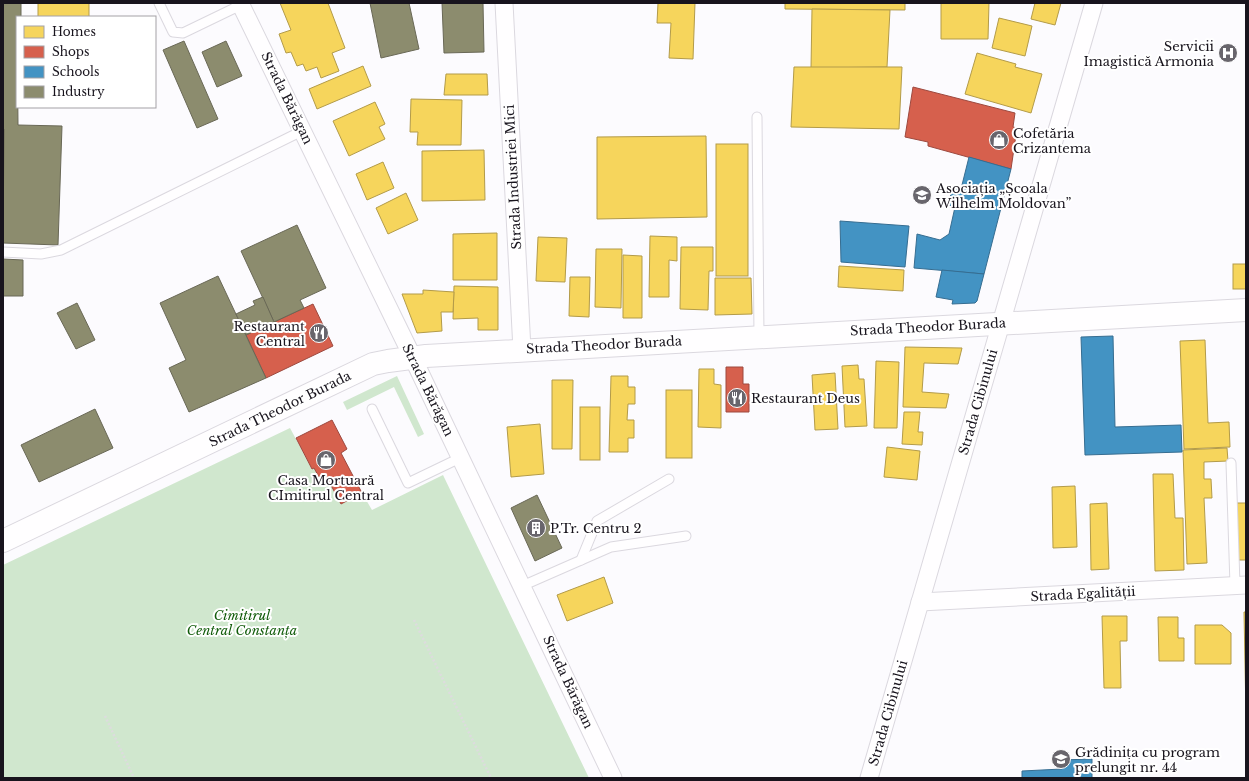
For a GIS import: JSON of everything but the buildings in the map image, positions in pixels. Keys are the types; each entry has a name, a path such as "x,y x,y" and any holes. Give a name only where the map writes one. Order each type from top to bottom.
{"street":[{"name":"Strada Industriei Mici","path":"504,3 522,350"},
{"name":"Strada Cibinului","path":"869,778 1094,3"},
{"name":"Strada Bărăgan","path":"241,4 412,356 613,778"},
{"name":"Strada Theodor Burada","path":"3,541 373,364 412,356 1246,310"},
{"name":"Strada Egalității","path":"920,602 1240,585"}],"lane":[{"path":"159,3 173,32 178,33 183,33 241,4"},
{"path":"757,117 759,337"},
{"path":"3,252 41,254 61,250 302,131"},
{"path":"372,408 408,482 460,458"},
{"path":"1231,462 1240,585"},
{"path":"581,560 596,521 669,479"},
{"path":"522,586 611,547 686,536"}],"path":[{"path":"414,620 491,778"},
{"path":"105,716 134,778"}],"green space":[{"path":"397,376 424,434 418,437 394,387 347,410 343,402"},
{"name":"Cimitirul Central Constanța","path":"290,428 312,469 314,468 319,477 325,474 341,504 362,493 372,510 443,475 589,778 3,778 3,565"}],"place":[{"name":"Servicii Imagistică Armonia","path":"1228,53"},
{"name":"Cofetăria Crizantema","path":"999,140"},
{"name":"Asociația „Școala Wilhelm Moldovan”","path":"922,195"},
{"name":"Restaurant Central","path":"319,333"},
{"name":"Restaurant Deus","path":"737,398"},
{"name":"Casa Mortuară CImitirul Central","path":"326,460"},
{"name":"P.Tr. Centru 2","path":"536,528"},
{"name":"Grădinița cu program prelungit nr. 44","path":"1061,759"}]}
